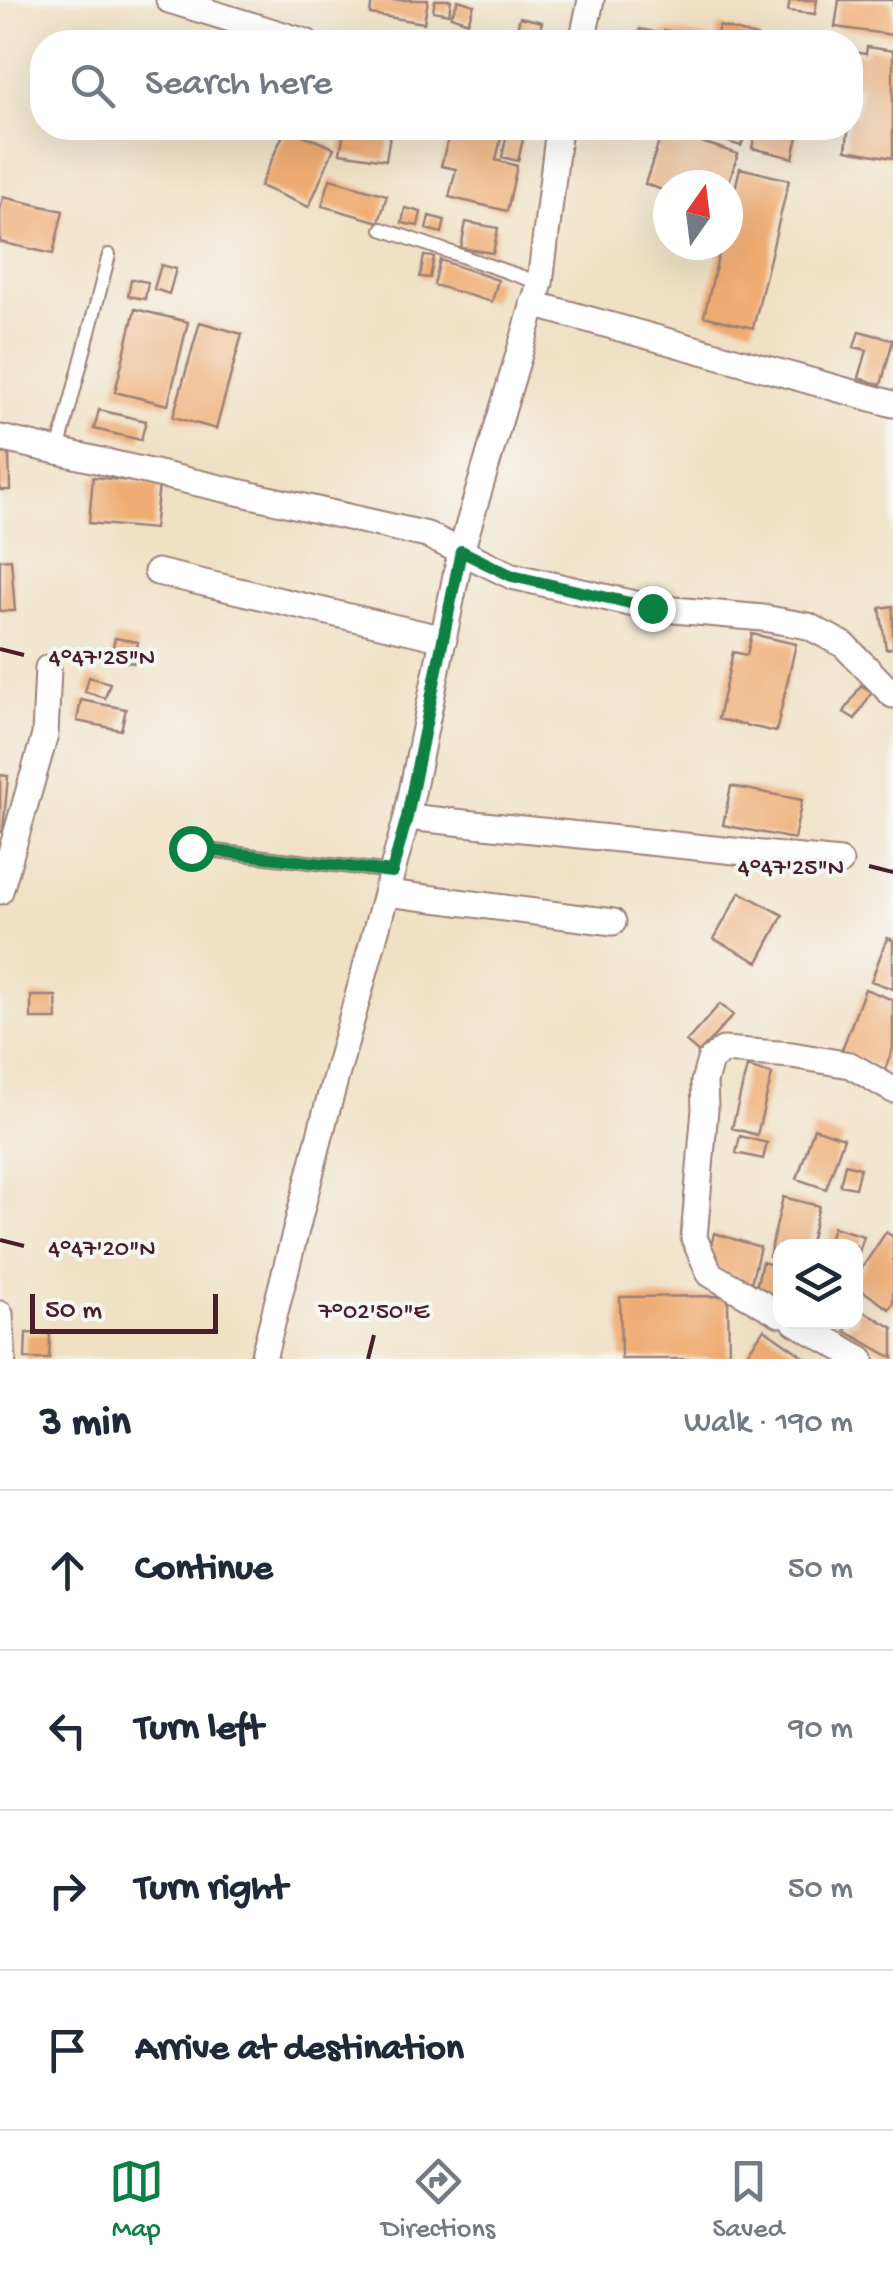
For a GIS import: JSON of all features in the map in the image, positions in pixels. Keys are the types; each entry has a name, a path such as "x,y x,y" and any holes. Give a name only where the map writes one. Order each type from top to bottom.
{"street":[{"path":"169,0 267,30"},
{"path":"585,30 591,0"},
{"path":"263,1359 407,817 461,551 536,294 557,140"},
{"path":"536,294 893,404"},
{"path":"0,438 427,535 512,576 652,608 808,626 844,646 893,695"},
{"path":"156,572 444,639"},
{"path":"0,890 45,734 48,668"},
{"path":"407,817 840,862"},
{"path":"389,883 613,922"},
{"path":"773,1310 710,1274 694,1238 704,1082 710,1060 724,1050 792,1055 850,1066 893,1090"},
{"path":"0,1314 2,1359"},
{"path":"807,1329 861,1359"}],"lane":[{"path":"382,229 536,294"},
{"path":"58,451 109,256"},
{"path":"191,848 389,883"}],"building":[{"path":"372,0 428,0 424,23 370,14"},
{"path":"435,0 451,0 449,14 433,11"},
{"path":"458,0 474,5 468,22 451,16"},
{"path":"790,0 817,0 815,14 788,11"},
{"path":"839,0 893,0 893,35 835,27"},
{"path":"520,17 542,22 540,30 517,30"},
{"path":"867,47 893,51 893,158 846,150 847,140 863,140 863,54"},
{"path":"281,140 315,140 334,148 309,207 260,186"},
{"path":"343,140 389,140 386,160 340,153"},
{"path":"448,140 501,140 496,160 517,166 507,211 449,197 456,169 441,166"},
{"path":"506,140 523,140 518,161 502,157"},
{"path":"659,140 696,140 738,154 733,170 653,170 653,187 645,184"},
{"path":"721,140 743,140 741,146"},
{"path":"754,140 797,140 793,158 752,148"},
{"path":"740,168 789,180 753,328 704,316 717,260 743,260 743,170"},
{"path":"330,179 387,195 379,222 322,206"},
{"path":"3,197 63,211 53,254 0,242"},
{"path":"405,208 421,212 418,226 402,223"},
{"path":"429,216 445,220 442,233 426,229"},
{"path":"466,222 498,228 493,253 461,248"},
{"path":"424,256 434,257 430,278 420,277"},
{"path":"440,260 498,280 492,302 434,285"},
{"path":"161,265 176,269 169,294 154,289"},
{"path":"131,279 148,282 145,299 128,296"},
{"path":"135,309 188,322 168,405 115,392"},
{"path":"200,322 242,334 216,429 173,417"},
{"path":"859,331 893,340 881,385 859,378 867,350 854,347"},
{"path":"99,410 146,421 141,440 94,429"},
{"path":"9,453 10,490 0,490 0,454"},
{"path":"93,477 159,484 154,529 89,523"},
{"path":"11,559 15,611 0,611 0,560"},
{"path":"893,606 893,648 886,649 880,608"},
{"path":"752,634 796,644 776,732 718,719 733,652 747,655"},
{"path":"115,638 138,642 134,663 110,659"},
{"path":"89,677 110,683 105,698 85,692"},
{"path":"861,685 872,692 855,719 844,712"},
{"path":"81,700 126,709 121,730 77,721"},
{"path":"0,775 8,776 3,832 0,832"},
{"path":"731,786 802,800 794,839 723,825"},
{"path":"740,892 783,915 758,962 714,939"},
{"path":"887,938 893,940 893,989 871,981"},
{"path":"865,989 893,1000 893,1049 885,1069 841,1052"},
{"path":"31,996 56,996 57,1019 31,1019"},
{"path":"720,1004 733,1015 699,1053 686,1042"},
{"path":"747,1067 772,1074 757,1135 732,1128"},
{"path":"814,1128 844,1138 826,1189 797,1179"},
{"path":"740,1136 767,1143 763,1159 736,1153"},
{"path":"845,1164 860,1168 855,1188 840,1185"},
{"path":"783,1197 819,1206 811,1239 773,1239"},
{"path":"833,1227 864,1236 863,1239 829,1239"},
{"path":"886,1232 893,1237 893,1304 889,1309 863,1291 863,1266"},
{"path":"714,1233 760,1247 751,1283 707,1265"},
{"path":"762,1262 773,1265 773,1296 755,1292"},
{"path":"728,1296 729,1359 621,1359 620,1297"},
{"path":"863,1311 893,1328 893,1358 845,1331 863,1329"},
{"path":"764,1329 807,1359 743,1359"},
{"path":"26,1333 50,1334 49,1359 25,1359"}],"route":[{"path":"191,848 392,872 407,817 461,551 512,576 652,608"}]}
